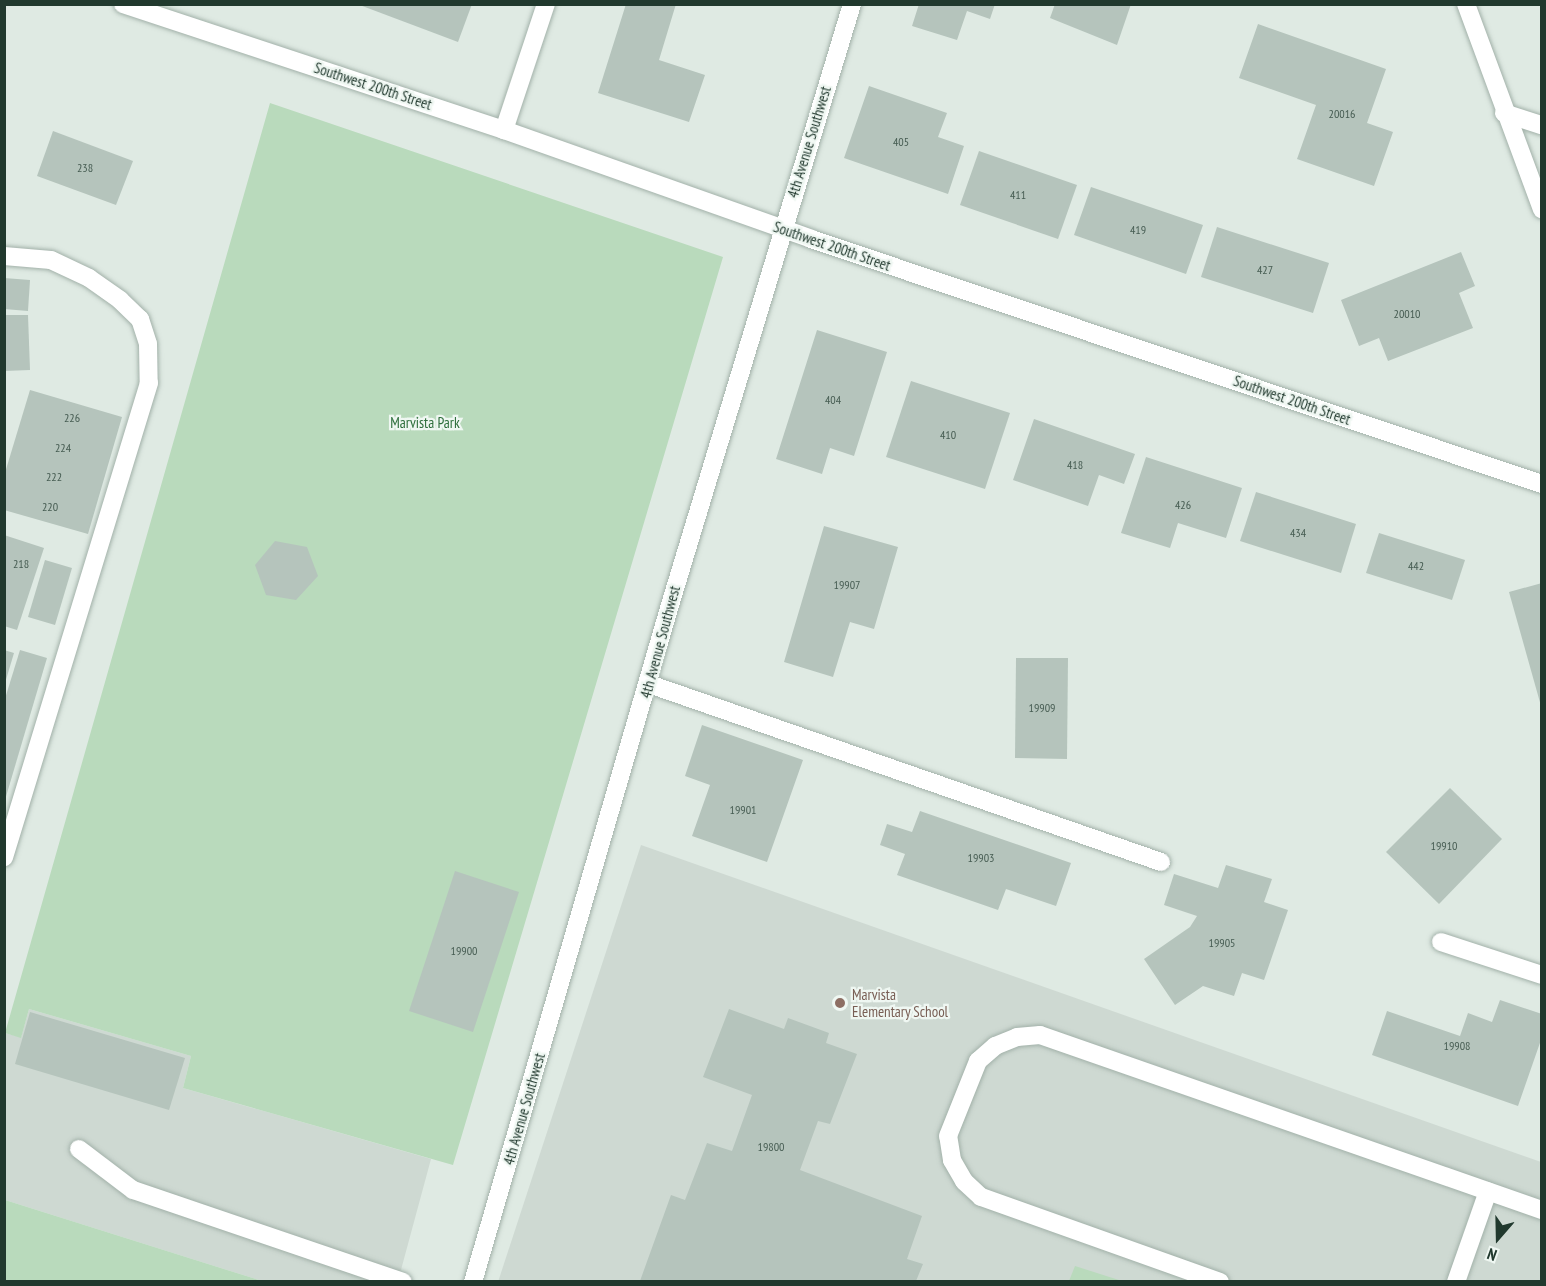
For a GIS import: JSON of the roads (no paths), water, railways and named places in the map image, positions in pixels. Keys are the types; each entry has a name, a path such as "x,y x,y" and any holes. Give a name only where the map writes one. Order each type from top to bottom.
{"street":[{"name":"Southwest 200th Street","path":"123,4 504,130 783,229 1542,484"},
{"path":"504,130 546,4"},
{"name":"4th Avenue Southwest","path":"473,1281 783,229 852,4"},
{"path":"1466,4 1504,113 1542,209"},
{"path":"1504,113 1542,125"},
{"path":"4,256 51,260 89,278 120,300 140,319 148,344 149,383 4,857"},
{"path":"649,684 1161,862"},
{"path":"1441,942 1542,975"},
{"path":"1220,1281 981,1197 964,1181 952,1160 948,1136 962,1095 978,1061 995,1046 1017,1037 1040,1035 1542,1210"},
{"path":"79,1149 133,1190 403,1281"},
{"path":"1458,1276 1488,1191"}],"place":[{"name":"Marvista Elementary School","path":"840,1003"}],"park label":[{"name":"Marvista Park","path":"425,423"}]}
